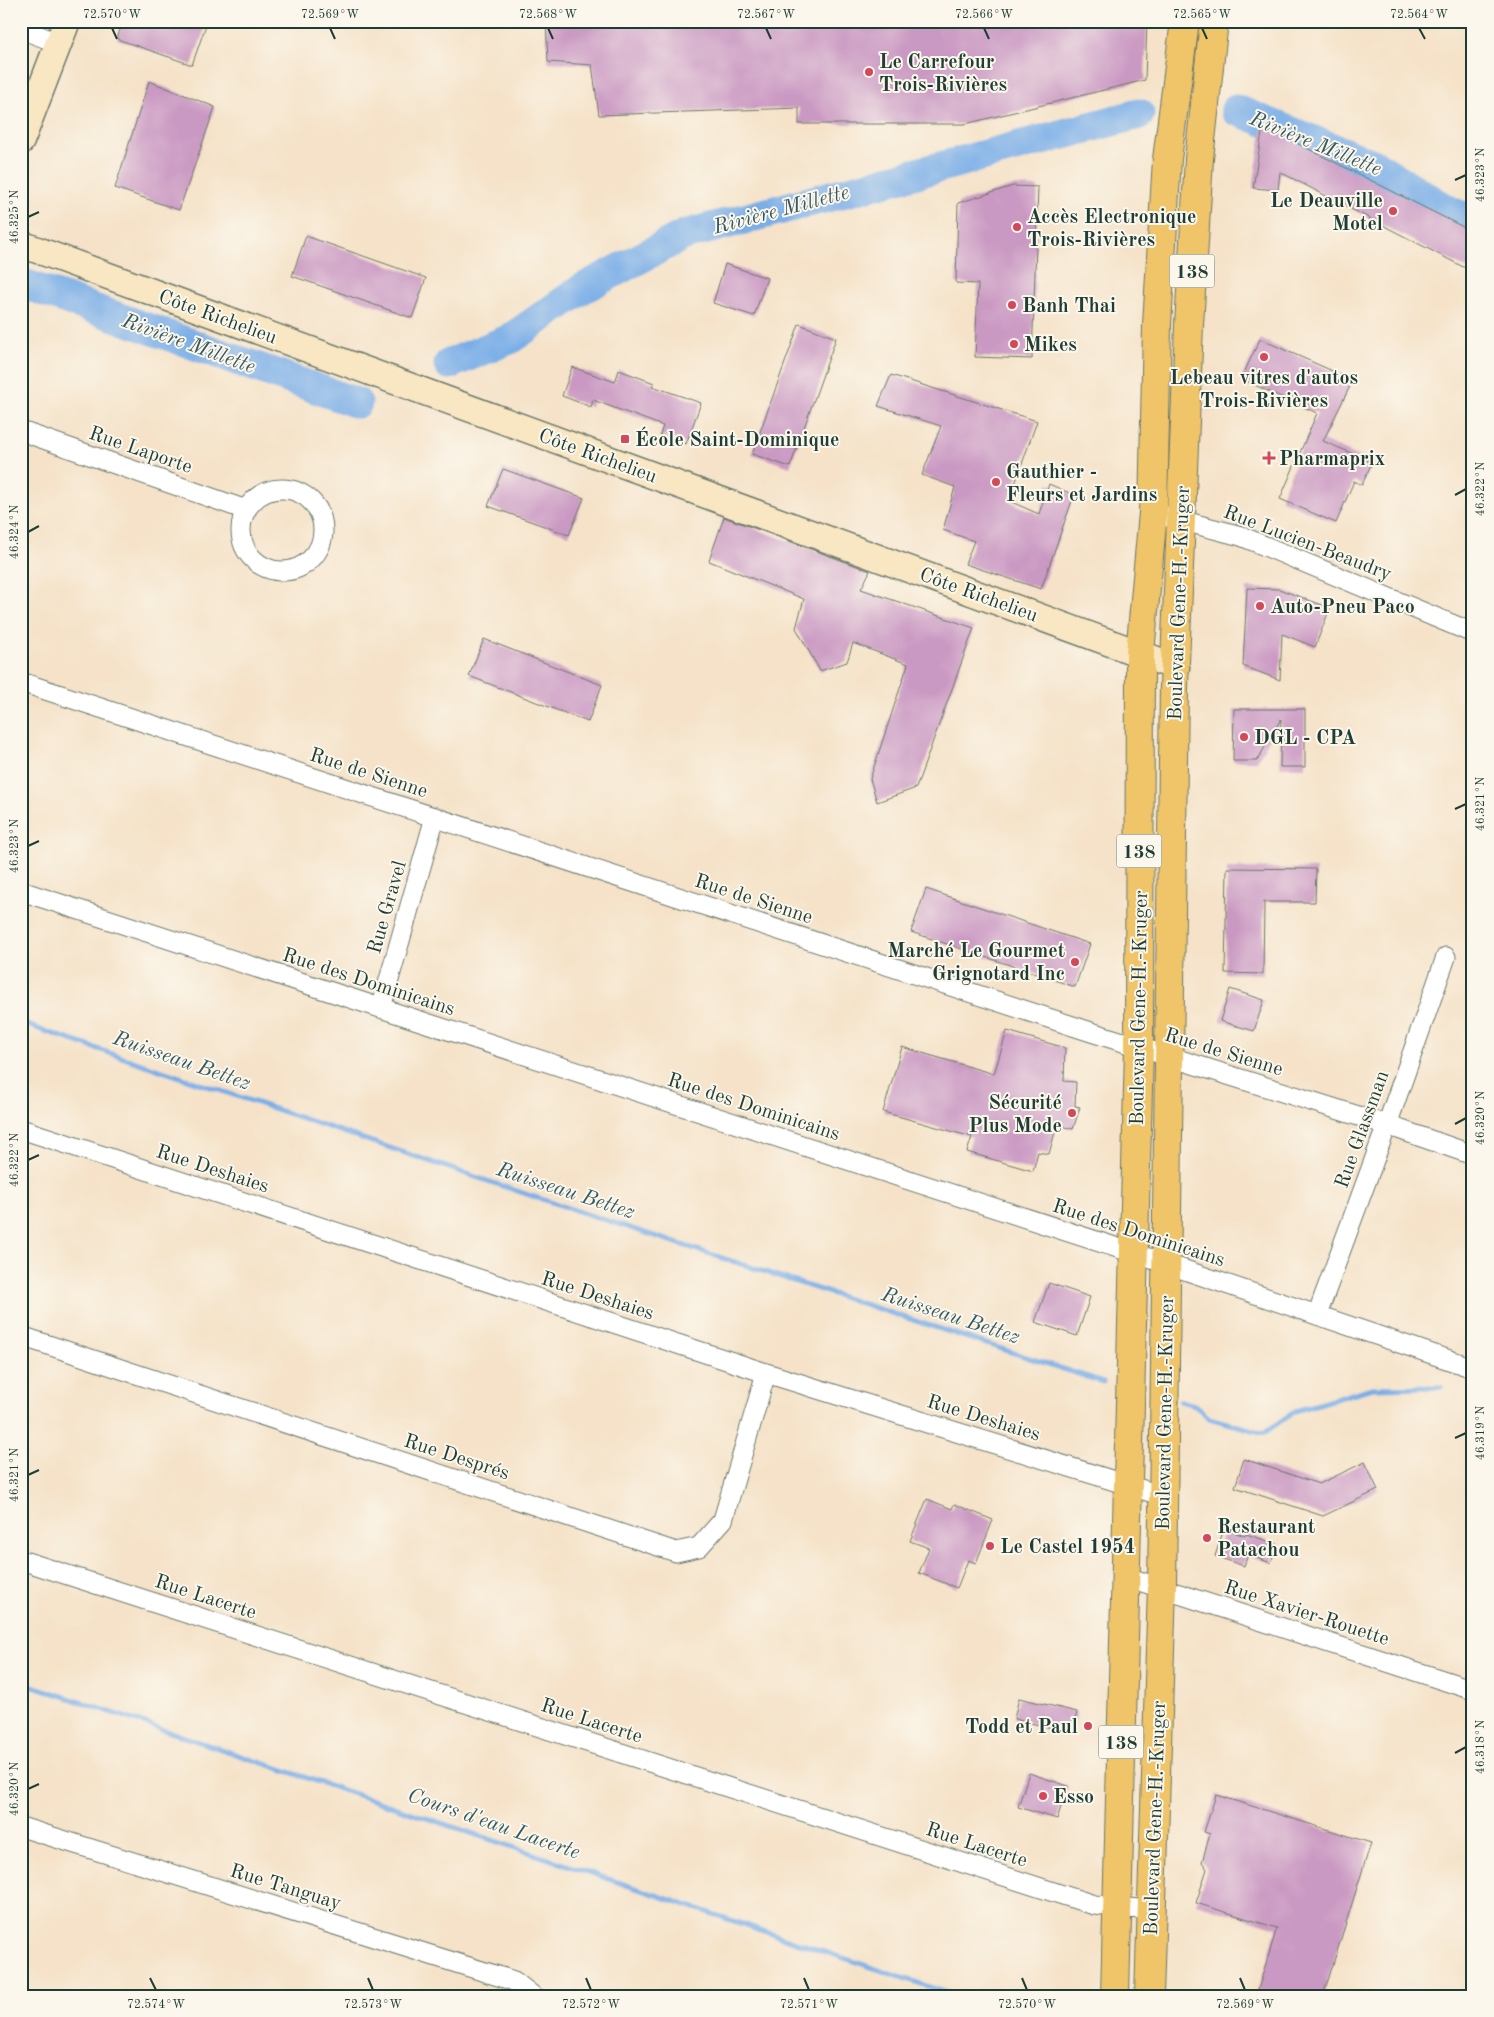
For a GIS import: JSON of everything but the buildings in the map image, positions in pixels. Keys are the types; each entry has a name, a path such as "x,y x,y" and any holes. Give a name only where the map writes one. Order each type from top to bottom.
{"main road":[{"name":"Boulevard Gene-H.-Kruger","path":"1115,1996 1139,1048 1140,653 1153,513 1157,325 1166,174 1185,21"},
{"name":"Boulevard Gene-H.-Kruger","path":"1149,1996 1162,1587 1176,666 1189,324 1199,159 1214,21"}],"street":[{"path":"21,30 62,32 21,141"},
{"name":"Côte Richelieu","path":"21,244 1176,666"},
{"name":"Rue Laporte","path":"21,431 246,510"},
{"path":"280,490 306,497 315,507 321,519 320,546 313,557 302,566 290,570 277,571 264,567 253,560 245,549 241,536 246,510 255,500 267,492 280,490"},
{"name":"Rue Lucien-Beaudry","path":"1153,513 1241,536 1473,633"},
{"name":"Rue de Sienne","path":"21,682 1169,1058 1388,1125 1473,1154"},
{"name":"Rue Gravel","path":"381,1008 435,817"},
{"name":"Rue des Dominicains","path":"21,891 1166,1264 1473,1368"},
{"name":"Rue Glassman","path":"1317,1315 1388,1125 1446,957"},
{"name":"Rue Deshaies","path":"21,1129 766,1374 1163,1496"},
{"name":"Rue Després","path":"21,1336 676,1552 699,1547 724,1520 766,1374"},
{"name":"Rue Lacerte","path":"21,1560 1085,1902 1116,1908 1151,1910"},
{"name":"Rue Xavier-Rouette","path":"1127,1577 1473,1690"},
{"name":"Rue Tanguay","path":"21,1827 514,1981 533,1996"}],"waterway":[{"name":"Rivière Millette","path":"1236,110 1375,165 1451,212 1473,220"},
{"name":"Rivière Millette","path":"449,364 510,339 582,289 684,235 1139,114"},
{"name":"Rivière Millette","path":"21,286 27,285 357,403"},
{"name":"Ruisseau Bettez","path":"21,1023 532,1196 1103,1382"},
{"name":"Ruisseau Bettez","path":"1180,1401 1195,1405 1209,1418 1264,1433 1295,1411 1372,1388 1441,1387"},
{"name":"Cours d'eau Lacerte","path":"21,1682 957,1996"}],"place":[{"name":"Le Carrefour Trois-Rivières","path":"869,72"},
{"name":"Le Deauville Motel","path":"1393,211"},
{"name":"Accès Electronique Trois-Rivières","path":"1017,227"},
{"name":"Banh Thai","path":"1012,305"},
{"name":"Mikes","path":"1014,344"},
{"name":"Lebeau vitres d'autos Trois-Rivières","path":"1264,357"},
{"name":"École Saint-Dominique","path":"625,439"},
{"name":"Pharmaprix","path":"1269,458"},
{"name":"Gauthier - Fleurs et Jardins","path":"996,482"},
{"name":"Auto-Pneu Paco","path":"1260,606"},
{"name":"DGL - CPA","path":"1244,737"},
{"name":"Marché Le Gourmet Grignotard Inc","path":"1075,962"},
{"name":"Sécurité Plus Mode","path":"1072,1113"},
{"name":"Restaurant Patachou","path":"1207,1538"},
{"name":"Le Castel 1954","path":"990,1546"},
{"name":"Todd et Paul","path":"1088,1726"},
{"name":"Esso","path":"1043,1796"}]}
